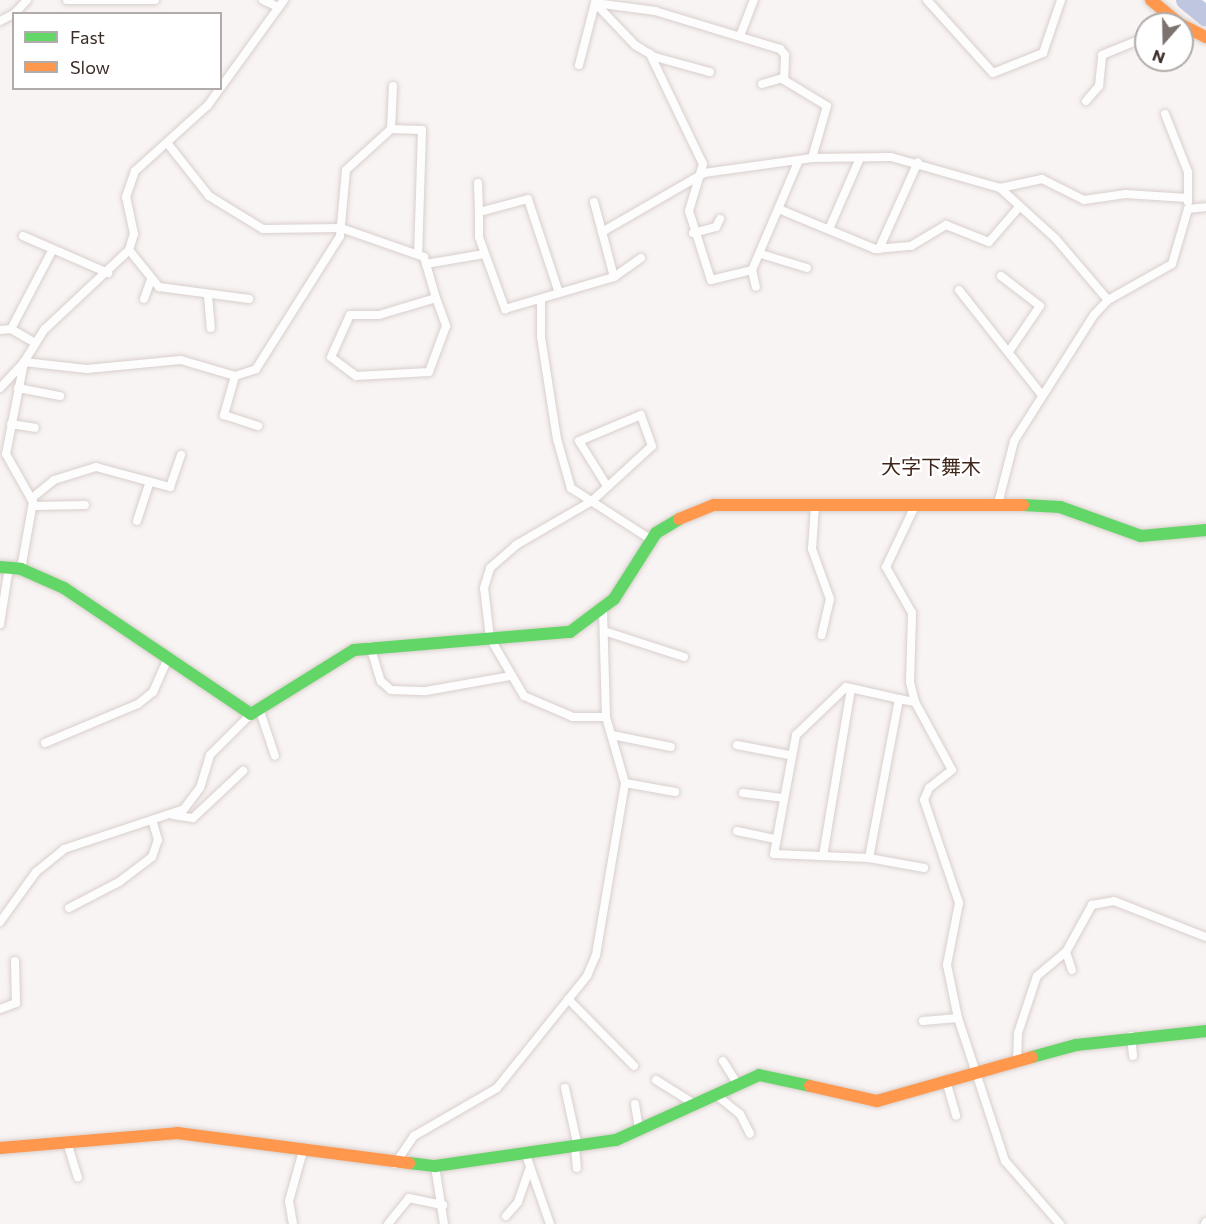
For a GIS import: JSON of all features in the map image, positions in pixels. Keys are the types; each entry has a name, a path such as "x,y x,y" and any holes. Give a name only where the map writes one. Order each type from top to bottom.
{"main road":[{"path":"1151,0 1164,12"},
{"path":"10,568 64,588 167,661 256,713 338,658 370,646 570,632 603,611 650,539 694,510 714,505 998,504 1059,507 1141,536 1206,530"},
{"path":"0,1148 177,1133 395,1164 435,1166 576,1147 639,1130 697,1105 736,1082 773,1075 878,1101 980,1076 1017,1062 1131,1036 1206,1030"}],"street":[{"path":"16,12 27,0"},
{"path":"67,0 152,0"},
{"path":"222,88 281,3 263,0"},
{"path":"740,36 754,0"},
{"path":"927,0 993,73 1042,53 1060,0"},
{"path":"594,2 655,11 740,36 784,52 783,78"},
{"path":"594,2 650,54 704,173"},
{"path":"579,65 594,2"},
{"path":"1086,101 1099,86 1102,55 1134,43"},
{"path":"650,54 710,72"},
{"path":"762,84 783,78 827,106 812,158"},
{"path":"391,129 393,86"},
{"path":"0,388 24,362 35,343 129,250 135,234 126,207 130,179 220,90"},
{"path":"998,504 1014,441 1042,395 1108,300 1172,264 1188,209 1188,172 1165,114"},
{"path":"24,362 87,369 181,360 235,376 264,363 341,228 346,170 391,129 422,130 418,254"},
{"path":"168,144 210,196 263,230 341,228 418,254 426,264 446,327 429,372 356,376 331,357 350,315 379,315 436,298"},
{"path":"602,232 704,173 798,162 812,158 860,158 918,162 1000,188 1108,300"},
{"path":"829,230 860,158"},
{"path":"756,287 752,270 781,210 798,162"},
{"path":"879,249 918,162"},
{"path":"704,173 690,194 693,233 711,279 752,270"},
{"path":"1000,188 1042,179 1084,200 1126,194 1187,198"},
{"path":"478,183 484,254 505,309 614,277 641,258"},
{"path":"479,212 528,199 559,293"},
{"path":"594,202 614,277"},
{"path":"781,210 879,249 911,246 946,225 989,242 1019,207"},
{"path":"1188,209 1206,207"},
{"path":"693,233 716,227 720,219"},
{"path":"22,236 108,273"},
{"path":"11,329 53,249"},
{"path":"129,250 151,280 170,291 249,299"},
{"path":"426,264 484,254"},
{"path":"761,254 807,268"},
{"path":"1001,276 1041,306 1010,350"},
{"path":"144,299 151,280"},
{"path":"959,290 1010,350 1042,395"},
{"path":"208,296 211,328"},
{"path":"541,298 541,337 562,465 571,488 650,539"},
{"path":"0,330 11,329 35,343"},
{"path":"24,362 10,424 6,454 33,502"},
{"path":"235,376 224,415 258,426"},
{"path":"18,388 60,396"},
{"path":"606,717 573,717 529,700 510,675 489,638 484,588 490,568 524,540 592,501 652,446 641,415 579,441 607,486"},
{"path":"10,424 35,428"},
{"path":"0,624 10,568 33,502 54,480 81,469 105,467 149,483 170,487 181,455"},
{"path":"137,521 149,483"},
{"path":"33,502 85,505"},
{"path":"815,506 812,549 830,599 822,635"},
{"path":"915,506 886,567 912,613 910,682 915,702 952,770 929,788 924,800 959,903 947,964 958,1018 980,1076 1005,1161 1060,1224"},
{"path":"395,1164 414,1136 497,1088 568,999 596,955 625,783 606,717 602,662 608,632 603,611"},
{"path":"608,632 684,657"},
{"path":"370,646 381,681 391,690 426,691 510,675"},
{"path":"45,743 138,704 153,692 167,661"},
{"path":"915,702 851,688 840,688 796,735 789,755 781,798 774,839 774,854 869,858 924,868"},
{"path":"823,856 851,688"},
{"path":"869,858 899,699"},
{"path":"0,922 36,872 64,849 173,815 196,795 210,755 256,713 275,756"},
{"path":"612,735 671,747"},
{"path":"737,745 789,755"},
{"path":"173,815 193,818 243,771"},
{"path":"625,783 675,792"},
{"path":"743,793 781,798"},
{"path":"69,908 119,882 152,857 158,840 153,822"},
{"path":"737,831 774,839"},
{"path":"1017,1062 1015,1047 1028,998 1037,976 1066,952 1098,901 1150,912 1206,937"},
{"path":"1066,952 1072,970"},
{"path":"0,1009 16,1003 15,961"},
{"path":"568,999 634,1066"},
{"path":"923,1021 958,1018"},
{"path":"1131,1036 1133,1056"},
{"path":"723,1061 736,1082"},
{"path":"656,1080 697,1105"},
{"path":"947,1084 956,1116"},
{"path":"565,1088 576,1147 577,1168"},
{"path":"715,1094 740,1114 750,1134"},
{"path":"636,1104 639,1130"},
{"path":"67,1143 78,1177"},
{"path":"293,1224 289,1201 303,1151"},
{"path":"526,1155 550,1224"},
{"path":"435,1166 443,1205 444,1224"},
{"path":"506,1216 518,1202 530,1168"},
{"path":"388,1224 409,1198 443,1205"}],"waterway":[{"path":"1186,0 1206,16"}],"traffic: fast":[{"path":"1023,505 1060,507 1141,536 1206,530"},
{"path":"0,567 21,569 64,588 251,714 354,650 570,632 614,599 656,533 679,519"},
{"path":"1032,1057 1076,1045 1206,1031"},
{"path":"409,1163 435,1166 616,1140 759,1075 810,1086"}],"traffic: slow":[{"path":"1151,0 1166,12"},
{"path":"1194,31 1206,37"},
{"path":"679,519 714,505 1023,505"},
{"path":"810,1086 877,1101 1032,1057"},
{"path":"0,1148 177,1133 409,1163"}],"district":[{"name":"大字下舞木","path":"931,466"}]}
